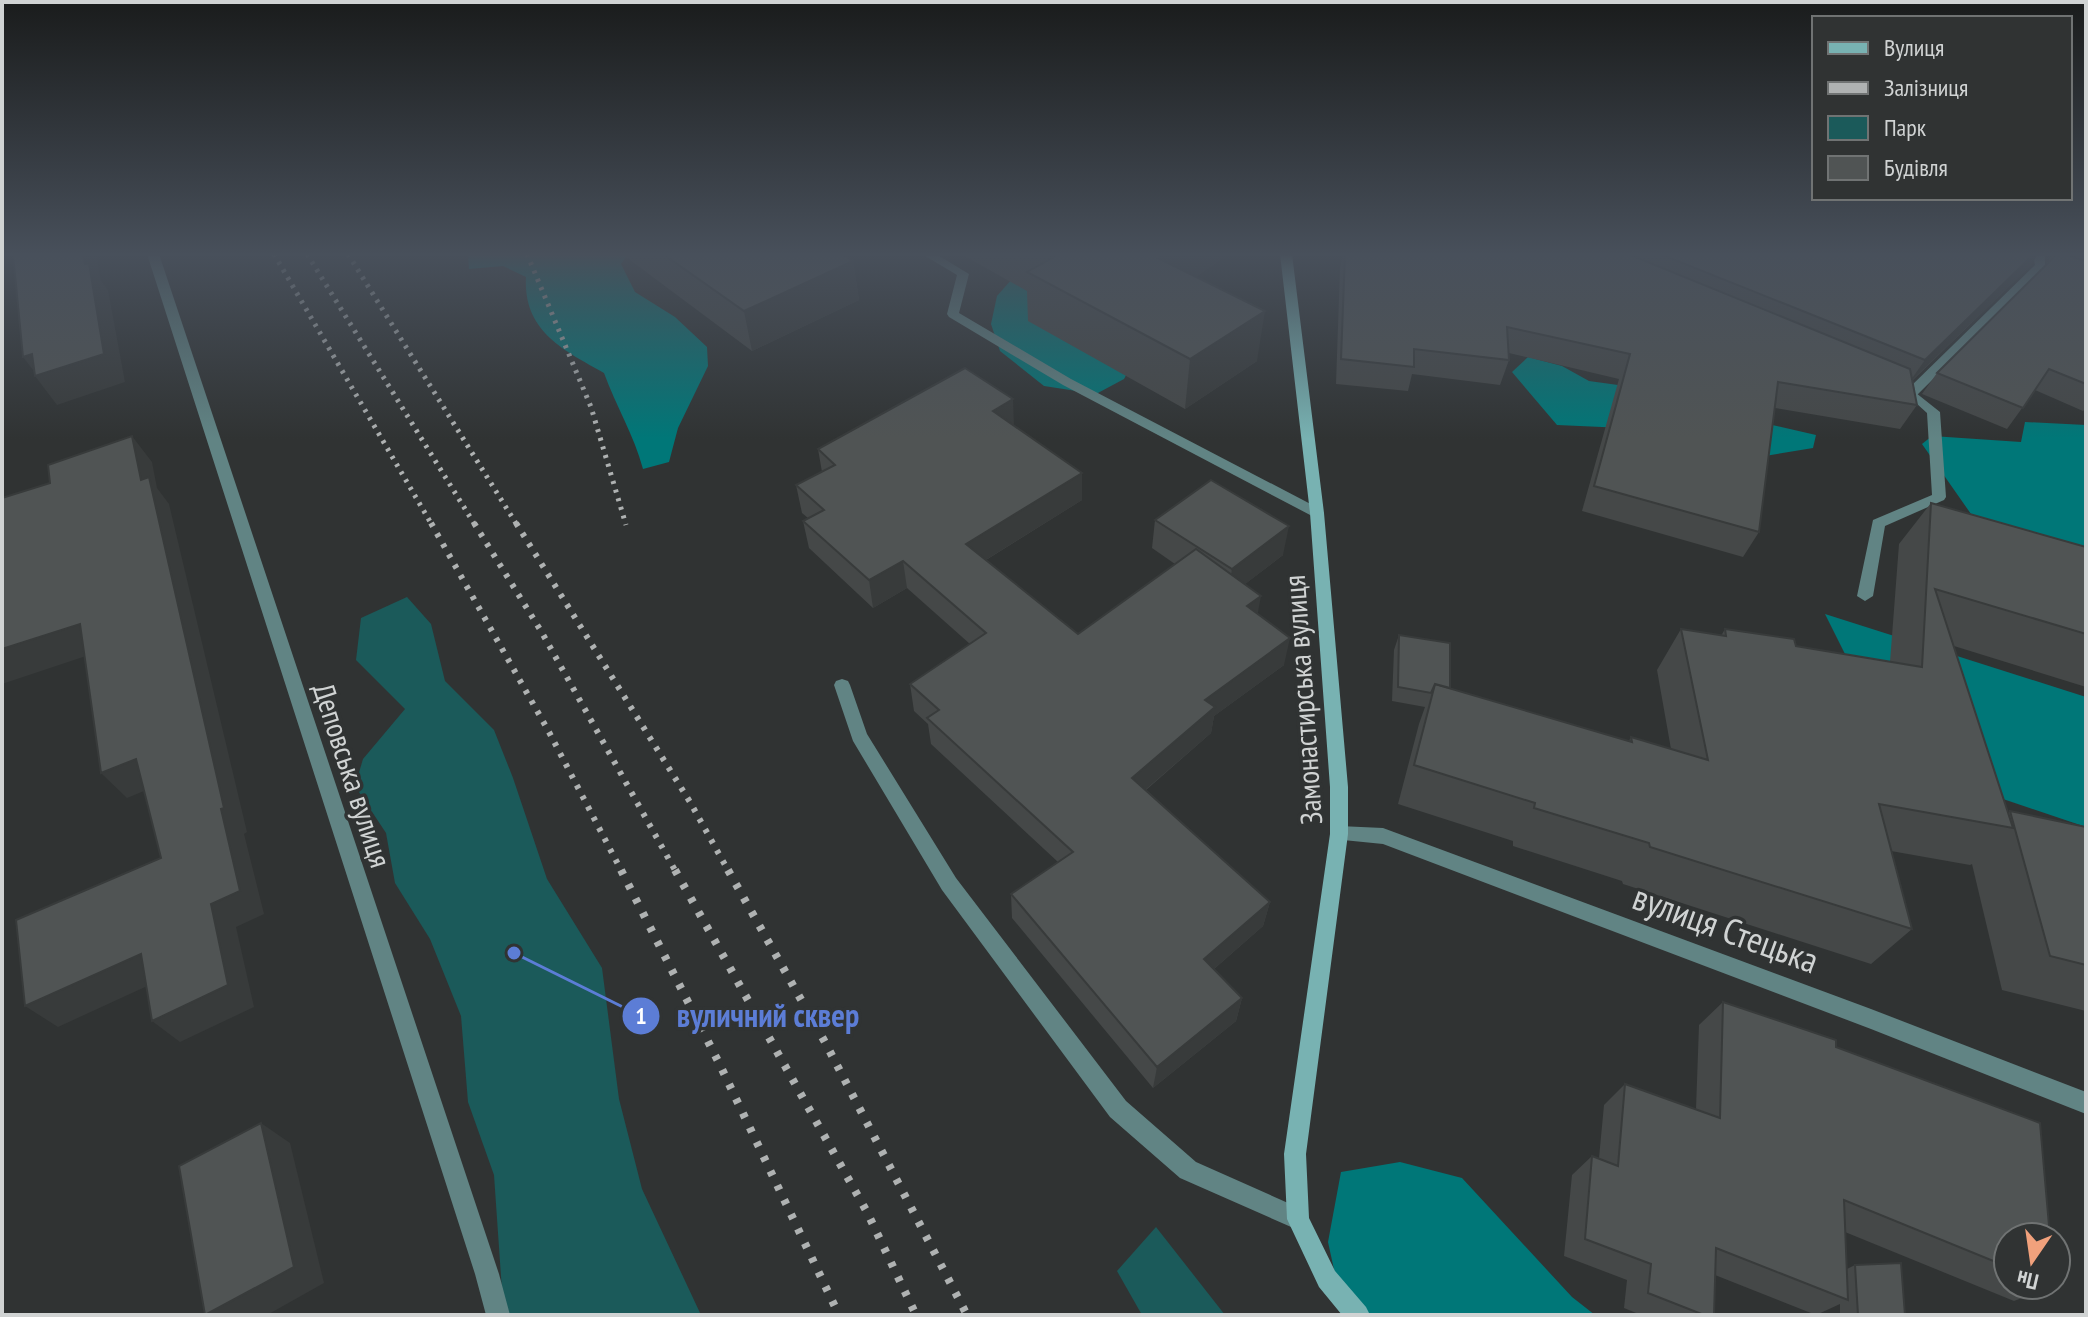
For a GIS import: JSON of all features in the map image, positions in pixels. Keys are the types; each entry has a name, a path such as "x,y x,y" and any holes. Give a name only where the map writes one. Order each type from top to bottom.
{"main road":[{"name":"Замонастирська вулиця","path":"1293,315 1317,513 1339,787 1339,834 1295,1154 1298,1219 1327,1279 1358,1315"}],"street":[{"name":"Деповська вулиця","path":"173,315 483,1259 498,1315"},
{"path":"955,315 1067,382 1317,513"},
{"path":"1911,393 1986,315"},
{"path":"1865,596 1878,523 1939,497 1933,412 1911,393 1882,381"},
{"path":"842,685 859,736 949,884 1118,1109 1188,1170 1298,1219"},
{"name":"вулиця Стецька","path":"1339,834 1383,836 1871,1019 2086,1105"}],"green space":[{"path":"407,597 431,624 445,681 494,730 547,879 602,968 619,1099 642,1189 701,1315 507,1315 503,1305 494,1175 468,1102 461,1016 430,939 395,883 386,833 355,786 363,759 405,709 356,660 361,618"},
{"path":"1156,1227 1225,1315 1142,1315 1117,1271"}],"shaded area":[{"path":"533,315 673,315 707,347 708,366 678,428 669,462 643,469 604,373 561,347"},
{"path":"993,315 1060,315 1130,368 1124,379 1096,394 1044,386 1000,351 991,324"},
{"path":"1528,357 1562,366 1589,381 1647,389 1698,408 1816,435 1813,448 1765,456 1670,430 1557,425 1512,372"},
{"path":"2025,422 2086,425 2086,576 1992,544 1922,444 1932,436 2021,442"},
{"path":"1825,614 2086,697 2086,827 2003,799 1855,674"},
{"path":"1400,1162 1462,1178 1572,1297 1595,1315 1344,1315 1328,1242 1341,1172"}],"building":[{"path":"19,315 98,315 104,354 35,376 32,354 23,357"},
{"path":"1108,315 1258,315 1190,359"},
{"path":"1343,315 1779,315 1910,369 1917,405 1778,382 1759,532 1594,486 1630,354 1507,327 1509,360 1414,349 1414,367 1341,359"},
{"path":"1814,315 1971,315 1925,360"},
{"path":"1995,315 2086,315 2086,384 2049,369 2023,408 1937,373"},
{"path":"965,368 1013,399 993,411 1082,473 966,544 1078,634 1196,549 1261,596 1247,606 1290,638 1205,700 1215,707 1132,778 1270,902 1204,959 1242,998 1157,1067 1011,894 1073,852 927,718 939,710 910,684 986,633 903,561 869,580 803,521 824,510 796,485 835,465 818,449"},
{"path":"132,436 141,480 149,477 240,891 211,904 228,985 152,1021 141,954 25,1006 16,920 161,858 136,759 101,773 80,624 2,649 2,498 50,483 48,465"},
{"path":"1211,480 1289,526 1232,569 1155,520"},
{"path":"1931,503 2086,547 2086,634 1935,589 2013,828 1879,804 1912,929 1650,847 1649,843 1534,808 1535,803 1414,765 1435,684 1632,742 1631,737 1708,760 1681,629 1726,636 1725,629 1794,639 1796,646 1922,667"},
{"path":"1399,635 1450,643 1450,688 1435,684 1431,693 1398,687"},
{"path":"2010,811 2086,827 2086,965 2050,956"},
{"path":"1723,1002 1836,1040 1836,1047 2040,1123 2049,1221 1992,1221 1992,1260 1844,1200 1848,1300 1716,1248 1714,1315 1704,1315 1648,1293 1651,1264 1585,1239 1592,1156 1618,1166 1625,1084 1720,1118"},
{"path":"261,1123 294,1267 205,1315 179,1166"},
{"path":"1901,1263 1905,1315 1858,1315 1855,1265"}],"railway":[{"path":"310,315 432,525"},
{"path":"345,315 475,525"},
{"path":"386,315 517,525"},
{"path":"553,315 591,407 626,525"},
{"path":"431,523 549,732 622,872"},
{"path":"474,523 541,631 676,872"},
{"path":"516,523 690,802 729,872"},
{"path":"621,870 719,1063 839,1315"},
{"path":"675,870 867,1212 916,1315"},
{"path":"728,870 826,1044 967,1315"}],"place":[{"name":"вуличний сквер","path":"514,953"}]}
